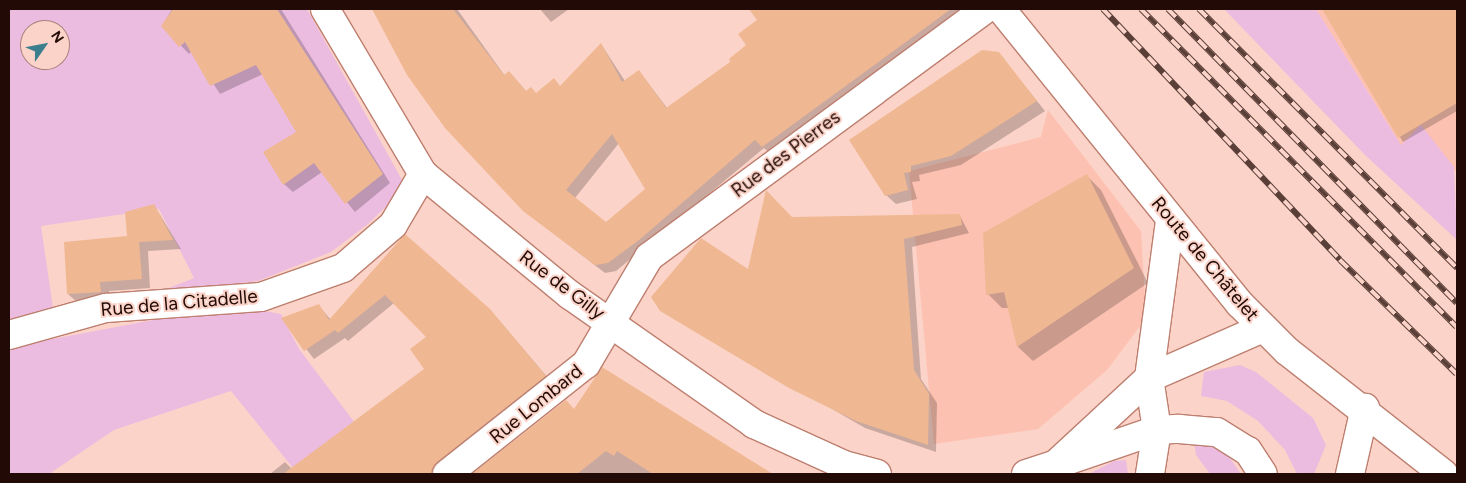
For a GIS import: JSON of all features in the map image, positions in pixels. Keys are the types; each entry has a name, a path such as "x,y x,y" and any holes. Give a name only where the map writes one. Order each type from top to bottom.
{"main road":[{"name":"Rue de Gilly","path":"325,9 422,174 609,321 754,424 848,470 877,474"},
{"name":"Rue des Pierres","path":"609,321 649,257 985,9"},
{"name":"Route de Châtelet","path":"1001,9 1170,221 1263,328 1365,408 1444,474"},
{"name":"Rue de la Citadelle","path":"9,335 106,308 261,297 343,268 393,225 422,174"},
{"path":"1150,474 1157,430 1149,378 1170,221"},
{"name":"Rue Lombard","path":"447,474 586,364 609,321"},
{"path":"1056,464 1149,378 1263,328"},
{"path":"1350,474 1365,408"},
{"path":"1026,474 1157,430 1217,432 1248,451 1263,474"}],"shaded area":[{"path":"9,9 307,9 406,187 368,224 331,252 258,281 154,294 194,278 159,209 41,226 53,308 47,340 233,305 281,314 299,349 355,423 293,468 231,391 114,430 49,474 9,474"},
{"path":"1224,9 1316,9 1401,145 1421,125 1454,167 1457,240 1365,155"},
{"path":"1316,9 1457,9 1457,173 1421,126 1401,145"},
{"path":"1048,110 1141,231 1146,318 1107,370 1038,429 934,444 909,171 1041,137"},
{"path":"1240,365 1256,372 1313,418 1326,445 1314,474 1297,474 1285,450 1258,421 1227,401 1201,396 1204,372"},
{"path":"1194,440 1225,451 1241,474 1210,474 1196,455"},
{"path":"1126,460 1128,474 1089,474 1114,461"}],"building":[{"path":"173,9 277,9 383,174 345,204 314,163 283,185 263,152 296,132 256,65 210,86 185,42 179,47 161,26"},
{"path":"372,9 453,9 504,75 509,71 526,91 531,87 536,93 554,78 560,86 601,43 622,82 639,70 666,108 730,62 729,59 746,45 738,34 757,20 749,9 951,9 762,147 755,140 639,240 608,263 595,265 523,211 445,128 407,75","holes":["612,134 645,189 606,222 566,190"]},
{"path":"1322,9 1457,9 1457,103 1398,138"},
{"path":"982,50 999,52 1037,101 951,156 911,166 911,172 904,173 908,190 885,196 849,140"},
{"path":"1087,174 1134,268 1017,347 1004,292 986,295 983,233"},
{"path":"766,190 792,217 960,214 962,225 904,239 914,370 929,394 928,445 856,421 789,388 660,311 651,297 701,238 748,269"},
{"path":"154,204 173,240 139,242 142,279 100,282 101,292 67,294 64,242 127,236 125,212"},
{"path":"405,234 490,309 546,376 437,462 432,474 283,474 424,369 410,349 426,337 385,295 338,333 335,330 304,351 281,318 319,304 329,320"},
{"path":"602,367 773,474 653,474 617,451 614,456 606,451 577,474 472,474 566,400 574,409"}],"railway":[{"path":"1103,9 1340,260 1457,374"},
{"path":"1141,9 1457,327"},
{"path":"1168,9 1457,303"},
{"path":"1199,9 1457,268"}]}
